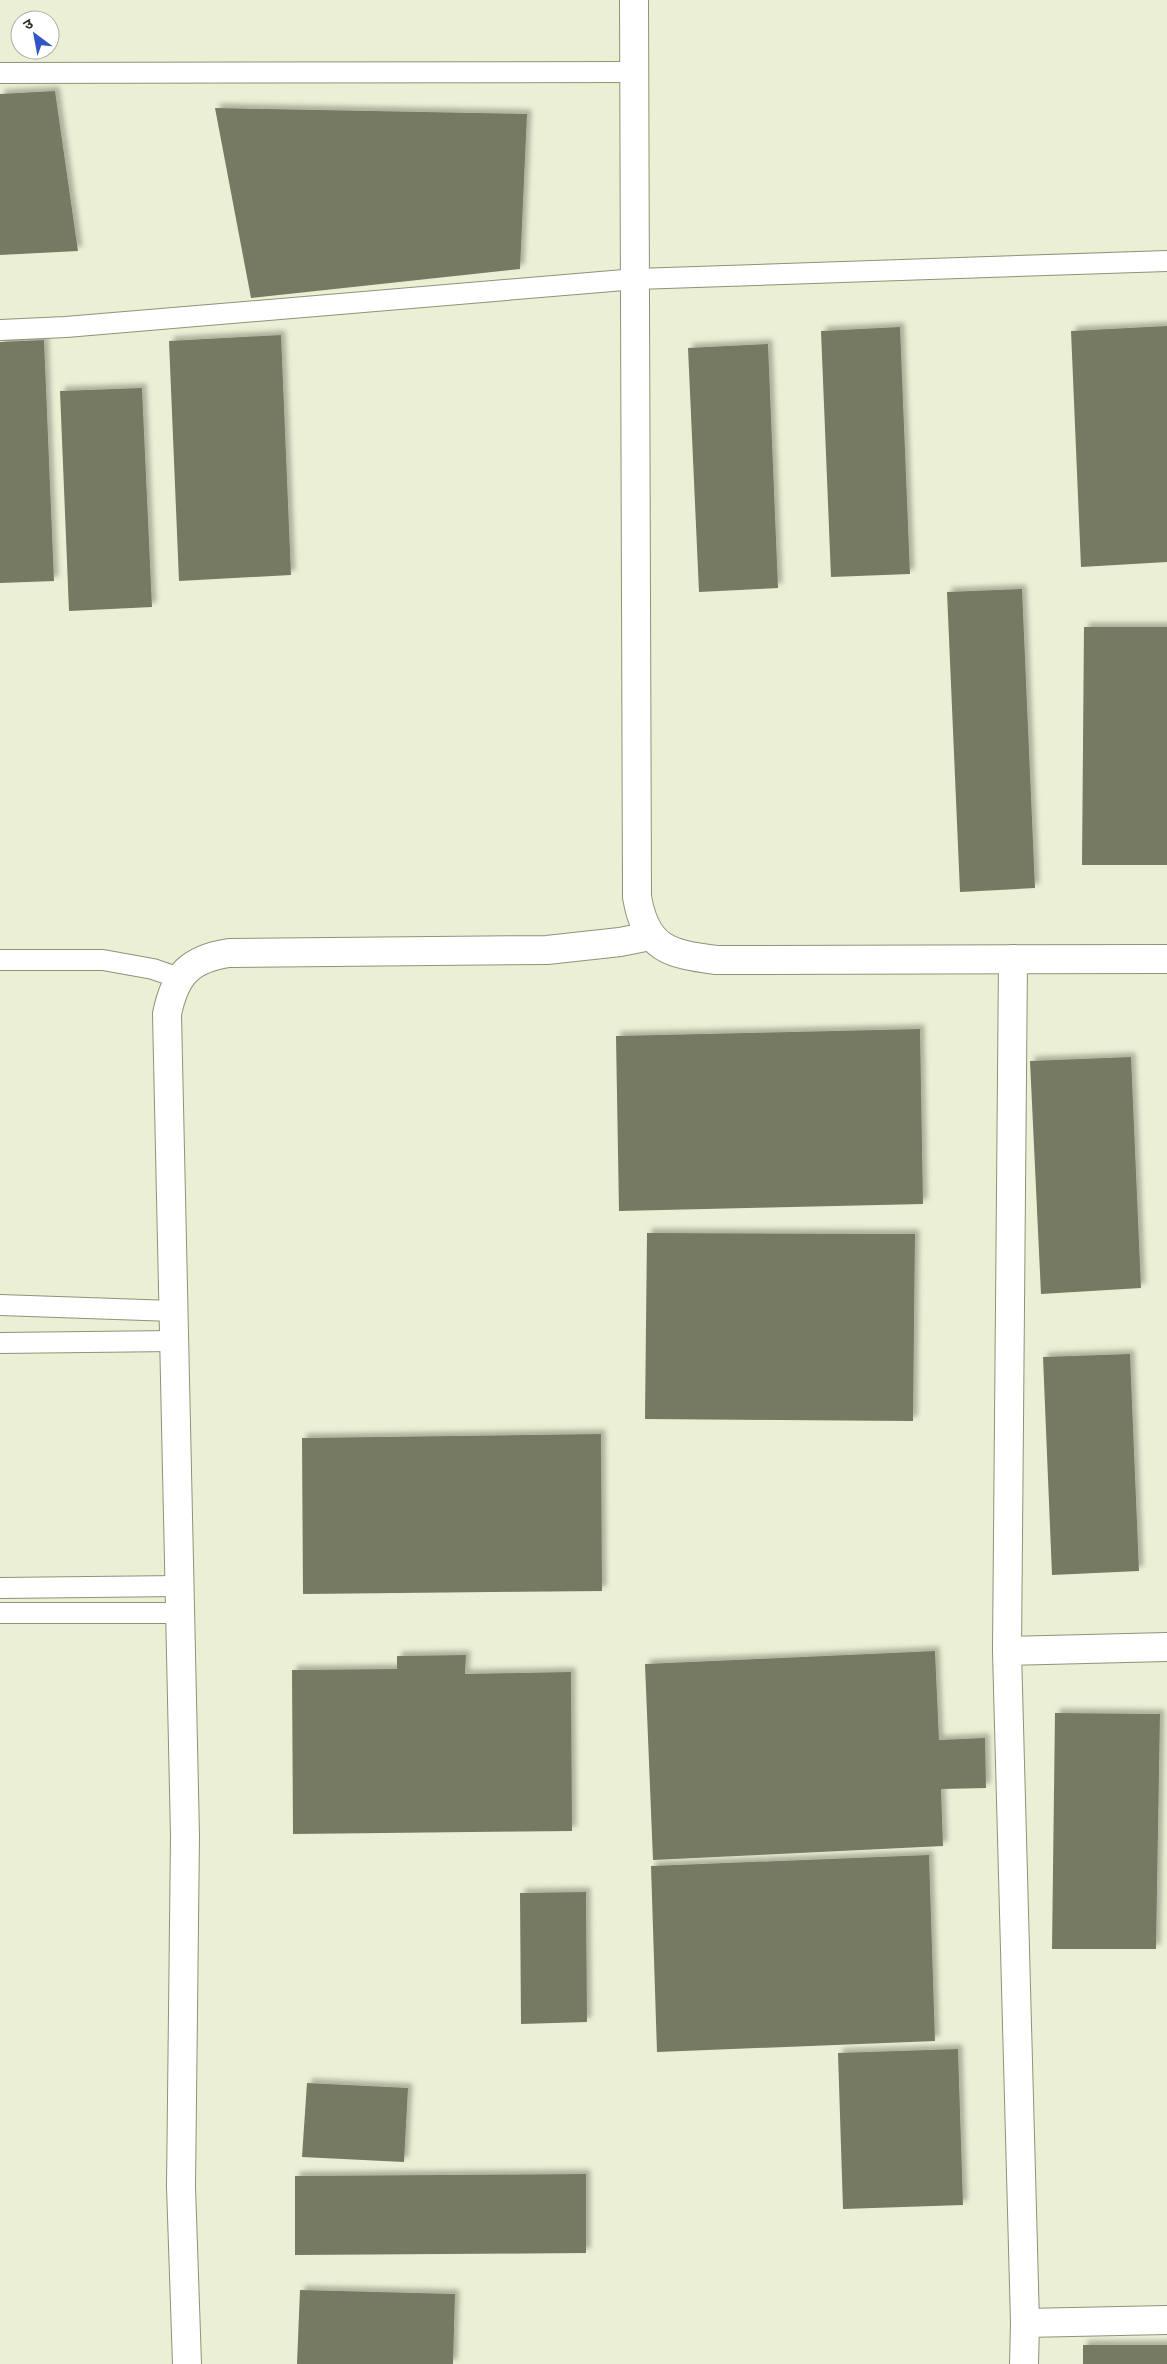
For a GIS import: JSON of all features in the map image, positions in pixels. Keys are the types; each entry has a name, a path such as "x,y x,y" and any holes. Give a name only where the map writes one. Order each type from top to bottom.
{"street":[{"path":"634,0 638,897 641,918 650,936 675,953 716,960 1167,959"},
{"path":"186,2364 181,2187 185,1836 166,1014 171,995 179,978 196,963 214,955 229,953 547,950 604,945 650,936"},
{"path":"1012,959 1008,1651 1025,2323 1024,2364"},
{"path":"1008,1651 1167,1647"},
{"path":"1025,2323 1167,2320"}],"lane":[{"path":"0,73 635,72"},
{"path":"0,330 66,327 636,279 1167,261"},
{"path":"0,960 102,960 153,969 179,978"},
{"path":"0,1305 173,1311"},
{"path":"0,1343 174,1341"},
{"path":"0,1588 179,1586"},
{"path":"0,1613 179,1613"}],"building":[{"path":"55,91 78,251 0,255 0,94"},
{"path":"215,108 527,114 520,269 251,298"},
{"path":"1167,326 1167,562 1081,567 1071,331"},
{"path":"900,327 910,574 831,577 821,331"},
{"path":"281,335 291,575 179,581 169,341"},
{"path":"44,340 54,581 0,583 0,342"},
{"path":"768,344 778,588 699,592 688,348"},
{"path":"142,388 152,607 69,611 60,391"},
{"path":"1022,589 1035,888 960,892 947,592"},
{"path":"1084,627 1167,627 1167,865 1082,865"},
{"path":"920,1029 923,1204 619,1211 616,1036"},
{"path":"1131,1057 1141,1288 1041,1294 1030,1061"},
{"path":"647,1233 915,1234 913,1421 645,1419"},
{"path":"1130,1354 1139,1571 1052,1575 1043,1357"},
{"path":"601,1434 602,1591 303,1594 302,1438"},
{"path":"935,1651 939,1740 985,1738 986,1788 941,1789 943,1846 653,1860 645,1664"},
{"path":"466,1655 465,1674 571,1672 572,1831 293,1834 292,1670 397,1669 397,1656"},
{"path":"1055,1713 1160,1714 1156,1949 1052,1949"},
{"path":"929,1855 935,2041 657,2052 651,1866"},
{"path":"586,1892 587,2022 521,2024 520,1893"},
{"path":"958,2049 963,2205 843,2209 838,2053"},
{"path":"307,2083 408,2088 404,2162 302,2157"},
{"path":"586,2174 586,2253 295,2255 295,2176"},
{"path":"300,2290 455,2294 453,2364 297,2364"},
{"path":"1083,2345 1167,2345 1167,2364 1083,2364"}]}
